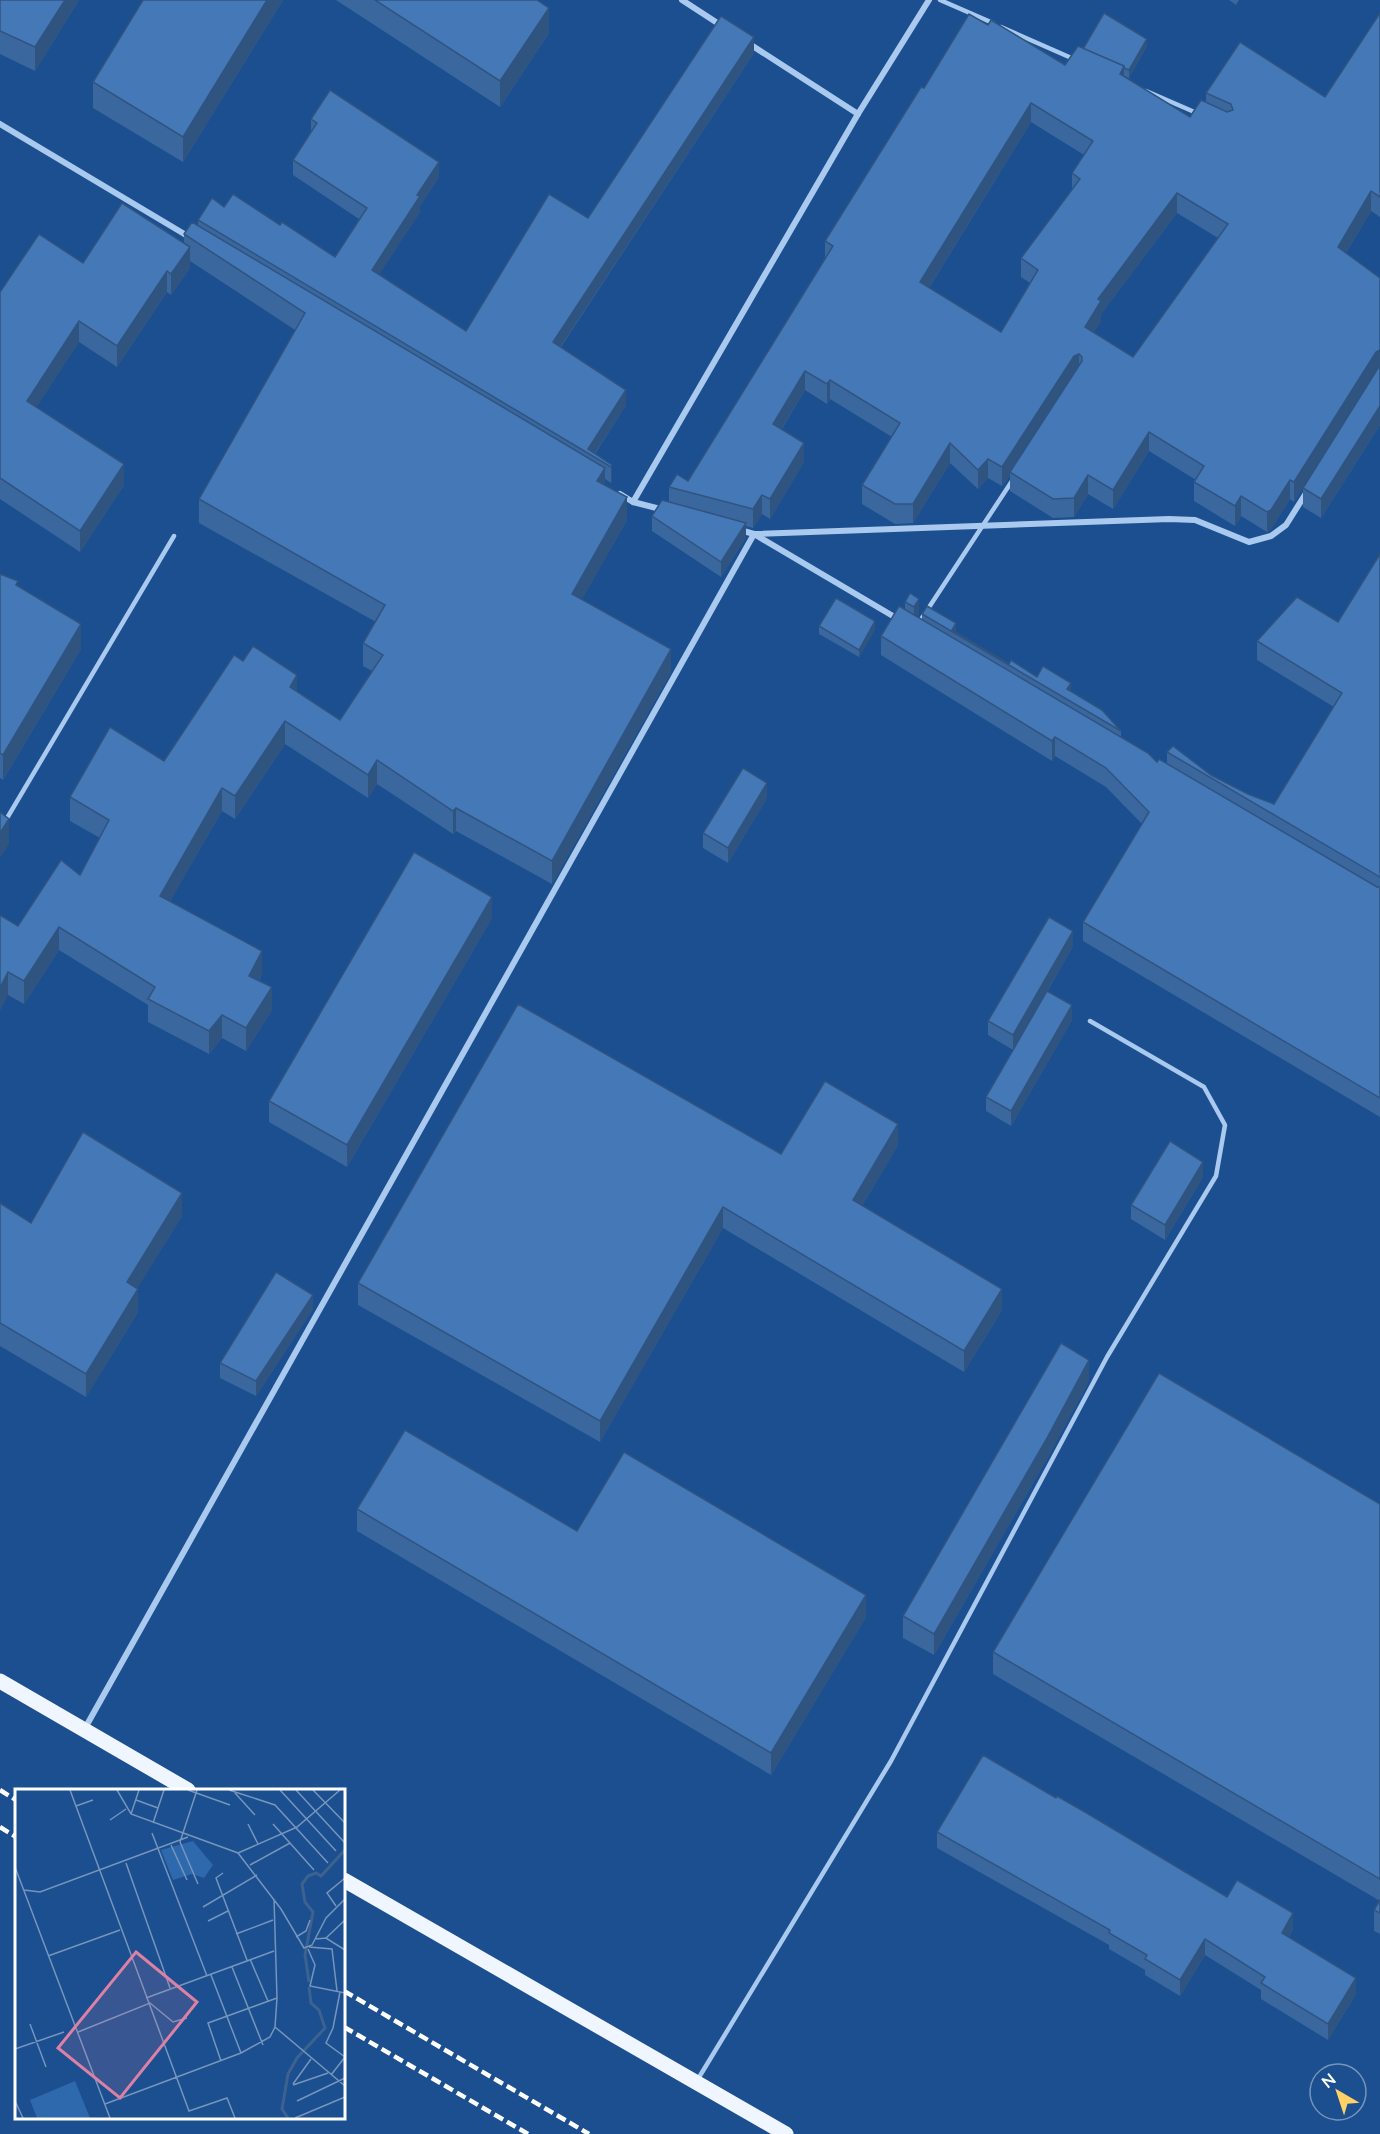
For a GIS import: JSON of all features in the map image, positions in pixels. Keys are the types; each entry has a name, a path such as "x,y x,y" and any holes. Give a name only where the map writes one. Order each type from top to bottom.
{"main road":[{"path":"0,1681 185,1789"},
{"path":"345,1881 695,2084 786,2134"}],"street":[{"path":"682,0 731,32"},
{"path":"633,502 858,114 929,0"},
{"path":"741,38 858,114"},
{"path":"0,124 194,240"},
{"path":"754,534 1169,519 1195,520 1249,542 1271,536 1286,525 1311,485"},
{"path":"613,490 633,502 666,511"},
{"path":"732,528 754,534 905,623"},
{"path":"84,1730 754,534"}],"lane":[{"path":"940,0 1079,61"},
{"path":"1143,89 1208,118"},
{"path":"915,629 1015,477"},
{"path":"0,830 174,536"},
{"path":"695,2084 891,1761 1107,1357 1216,1176 1225,1125 1204,1088 1090,1021"}],"building":[{"path":"0,0 65,0 35,47 0,31"},
{"path":"143,0 267,0 183,137 93,82"},
{"path":"375,0 537,0 549,8 500,81"},
{"path":"1104,13 1147,39 1129,70 1083,49"},
{"path":"1380,13 1380,197 1371,191 1338,247 1380,278 1380,350 1376,352 1294,482 1290,480 1271,510 1267,512 1241,496 1235,506 1194,482 1204,466 1149,432 1113,490 1088,475 1074,498 1053,499 1010,472 1082,361 1079,354 1074,356 1002,467 988,459 978,470 950,443 913,504 895,504 862,485 900,423 830,380 827,384 805,371 773,424 804,443 770,499 762,495 753,509 669,487 677,474 688,481 833,246 825,241 969,14 988,25 991,20 1065,65 1078,46 1124,66 1120,74 1190,117 1201,100 1227,112 1233,110 1231,104 1206,93 1240,42 1325,97","holes":["1031,103 1093,141 1072,173 1080,179 1021,258 1038,270 1001,332 920,282","1177,193 1228,224 1133,357 1085,327 1101,301 1098,299"]},
{"path":"721,16 754,37 553,342 626,390 588,449 612,465 611,467 198,220 212,198 224,207 233,194 280,225 282,222 335,257 367,208 293,160 317,123 311,119 330,90 439,162 372,270 466,331 549,194 588,218"},
{"path":"122,203 190,247 171,274 167,271 117,346 79,321 27,401 124,464 80,531 0,478 0,292 39,234 83,263"},
{"path":"192,222 605,468 597,481 627,497 572,594 671,649 552,861 456,808 453,811 377,760 368,775 285,721 235,796 222,788 160,896 262,951 249,976 272,987 246,1028 222,1015 209,1031 148,999 155,987 59,927 24,981 8,972 0,988 0,915 18,926 61,860 80,875 109,820 70,797 110,727 164,761 234,655 243,661 253,646 297,675 290,687 340,720 383,655 363,643 385,605 199,499 305,313 184,234"},
{"path":"1380,365 1380,406 1321,499 1303,488"},
{"path":"662,500 746,523 721,562 652,516"},
{"path":"1380,554 1380,877 1167,752 1173,746 1211,775 1274,804 1342,693 1257,641 1297,597 1338,622"},
{"path":"0,574 18,581 16,585 81,624 3,755 0,753"},
{"path":"910,593 919,599 914,607 905,602"},
{"path":"836,598 875,621 859,650 819,626"},
{"path":"899,606 1148,753 1157,762 1159,759 1380,887 1380,1098 1083,922 1149,812 1106,768 1055,737 1052,741 881,636"},
{"path":"927,606 956,623 952,630 1009,664 1011,660 1037,677 1043,666 1071,683 1067,689 1102,710 1121,731 922,614"},
{"path":"743,768 767,783 728,848 703,833"},
{"path":"0,812 9,819 0,833"},
{"path":"414,852 492,897 347,1145 269,1101"},
{"path":"1049,917 1073,931 1013,1035 988,1021"},
{"path":"1047,991 1072,1005 1011,1111 986,1097"},
{"path":"518,1004 781,1154 825,1081 898,1124 853,1200 1002,1289 964,1351 723,1207 600,1421 358,1283"},
{"path":"83,1132 182,1193 127,1282 138,1289 86,1374 0,1323 0,1203 31,1223"},
{"path":"1170,1141 1203,1162 1165,1225 1131,1205"},
{"path":"276,1272 313,1295 256,1381 220,1363"},
{"path":"1061,1343 1089,1360 1047,1438 934,1634 903,1616"},
{"path":"1159,1373 1380,1504 1380,1879 993,1652"},
{"path":"405,1430 577,1531 624,1452 866,1595 771,1753 357,1509"},
{"path":"983,1755 1056,1798 1057,1796 1085,1812 1227,1897 1237,1880 1293,1913 1282,1933 1356,1978 1328,2024 1261,1983 1265,1977 1205,1939 1180,1980 1145,1959 1147,1955 1109,1933 1110,1930 937,1832"},
{"path":"1380,1900 1380,1913 1374,1910"}],"railway":[{"path":"0,1790 15,1799"},
{"path":"0,1827 15,1836"},
{"path":"345,1992 589,2134"},
{"path":"345,2028 528,2134"}]}
